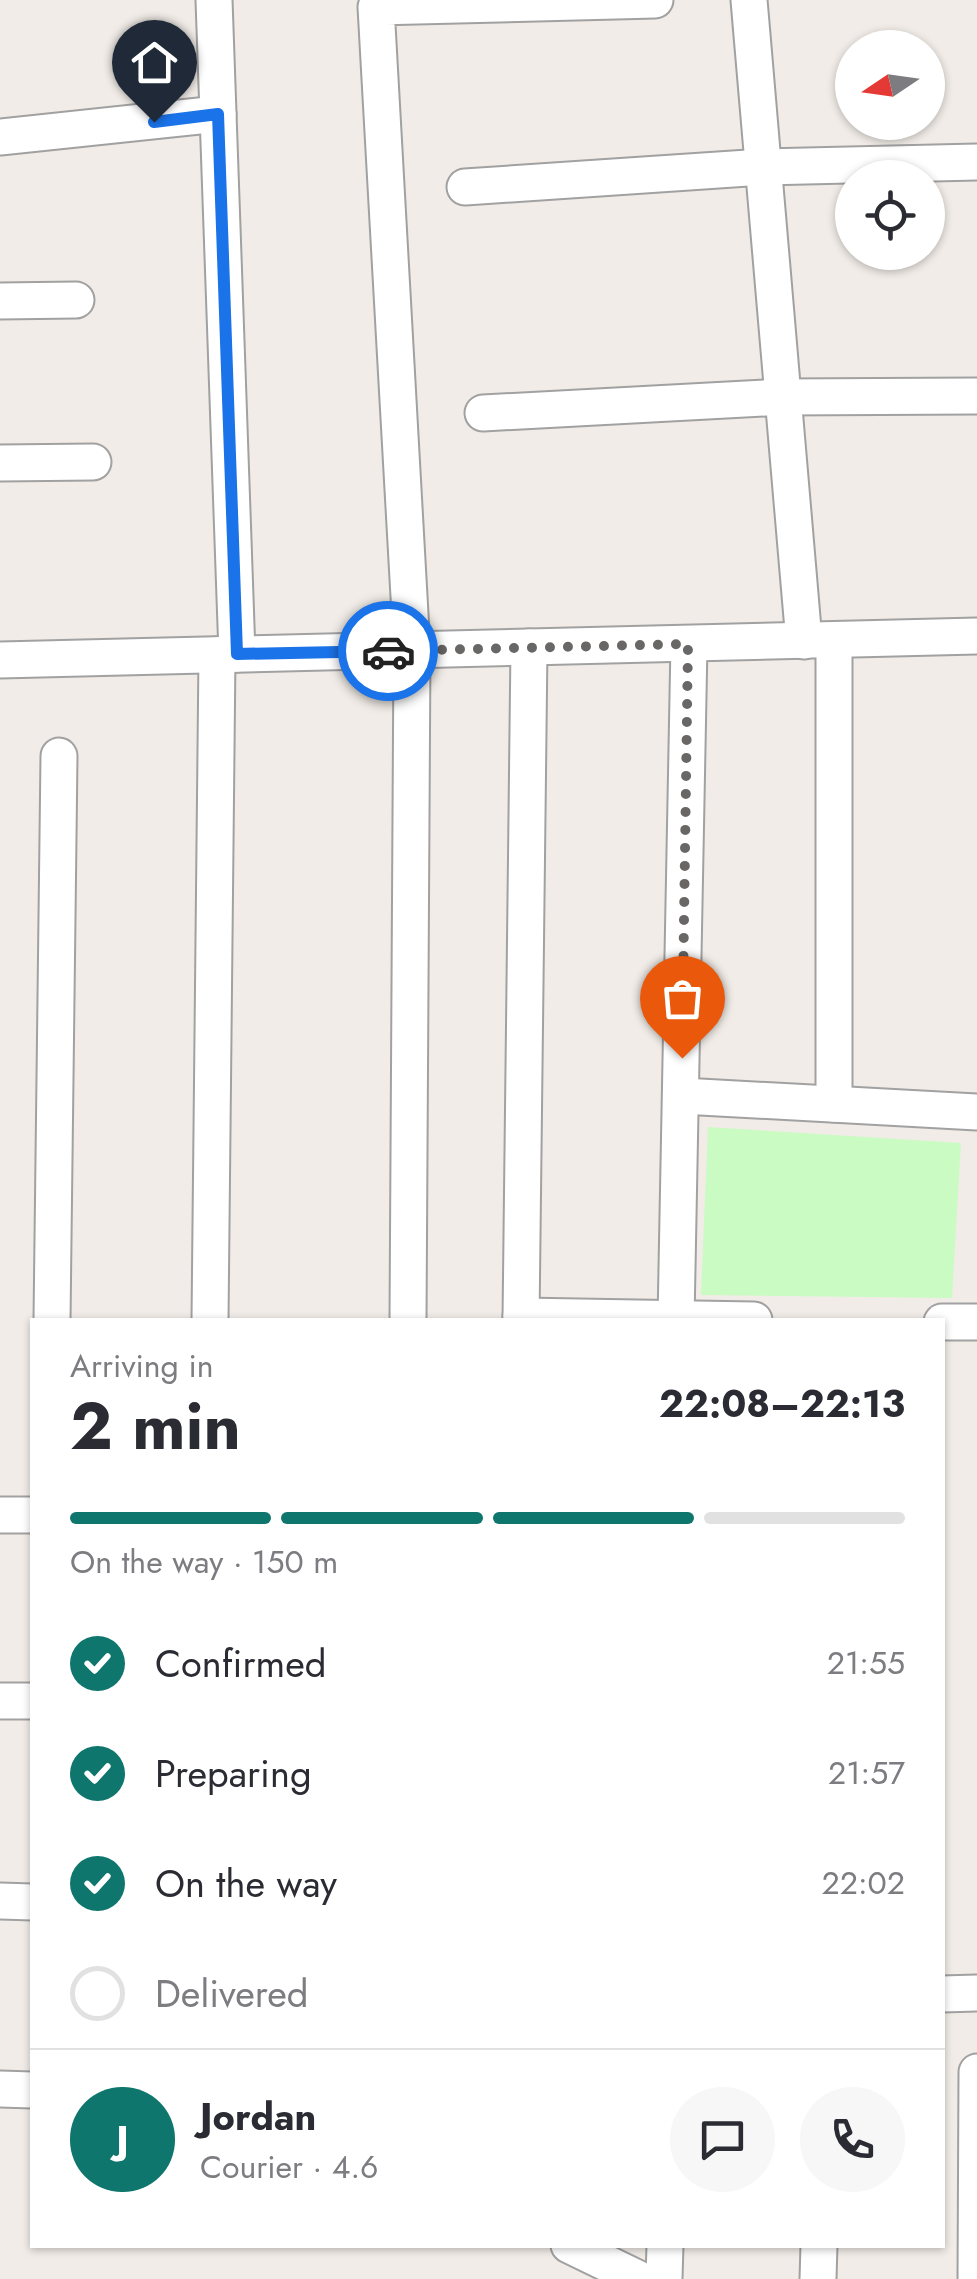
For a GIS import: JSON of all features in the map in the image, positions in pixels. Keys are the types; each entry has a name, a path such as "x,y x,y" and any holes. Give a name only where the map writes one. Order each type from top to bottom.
{"street":[{"path":"210,1318 227,654 214,0"},
{"path":"408,1318 412,650 376,7 655,0"},
{"path":"749,0 783,397 819,641 834,1104"},
{"path":"0,137 218,114"},
{"path":"465,188 764,167 977,162"},
{"path":"0,301 76,300"},
{"path":"483,412 783,397 977,396"},
{"path":"0,463 93,462"},
{"path":"0,660 977,636"},
{"path":"676,1318 688,644"},
{"path":"521,1318 530,647"},
{"path":"52,1318 59,756"},
{"path":"682,1096 977,1112"},
{"path":"945,1322 977,1322"},
{"path":"0,1514 30,1515"},
{"path":"0,1701 30,1701"},
{"path":"0,1902 30,1902"},
{"path":"945,1994 977,1993"},
{"path":"976,2279 977,2072"},
{"path":"0,2090 30,2090"},
{"path":"945,2186 976,2185"},
{"path":"575,2248 639,2279"},
{"path":"664,2279 665,2248"},
{"path":"818,2279 820,2248"}],"green space":[{"path":"708,1127 961,1143 952,1298 701,1295"}],"way so far":[{"path":"388,651 688,644 682,1058"}],"route":[{"path":"154,122 218,114 237,654 388,651"}]}
